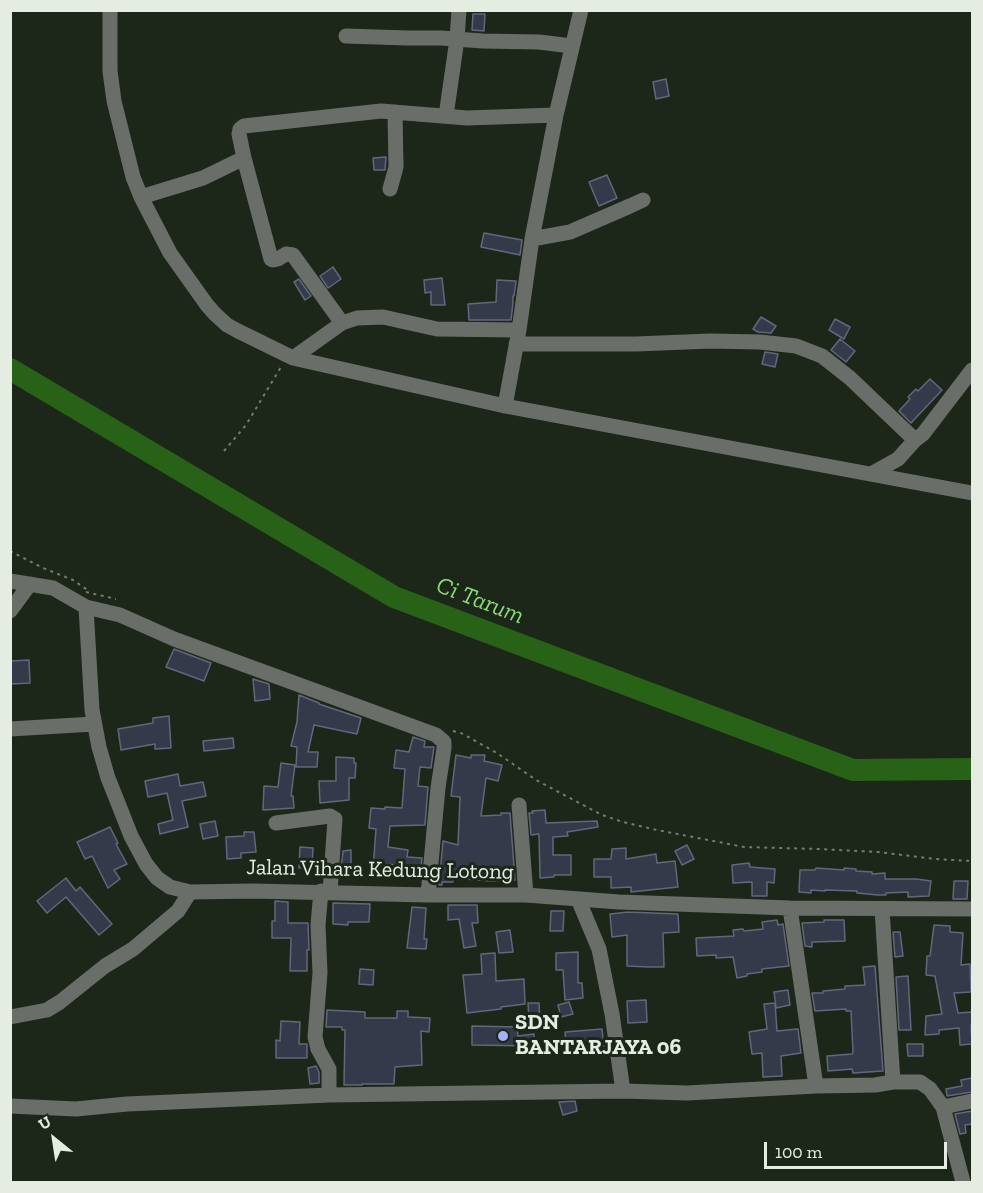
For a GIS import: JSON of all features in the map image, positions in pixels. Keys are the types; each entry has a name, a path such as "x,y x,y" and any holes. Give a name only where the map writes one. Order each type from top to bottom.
{"street":[{"path":"110,10 110,71 114,101 133,177 170,253 215,314 233,328 291,357 505,406 972,493"},
{"path":"446,116 459,10"},
{"path":"505,406 518,337 532,239 556,115 580,10"},
{"path":"346,36 540,42 572,46"},
{"path":"342,323 293,255 286,254 278,259 271,259 244,159 240,129 244,126 381,111 467,118 556,115"},
{"path":"390,189 396,167 395,112"},
{"path":"141,197 203,178 244,159"},
{"path":"532,239 570,232 643,200"},
{"path":"291,357 342,323 357,318 383,317 437,329 518,337 636,344 710,341 760,342 796,346 822,357 850,378 915,440"},
{"path":"871,474 898,459 923,434 972,370"},
{"path":"10,581 53,588 86,607 120,615 174,639 436,735 444,742 444,748 428,895"},
{"path":"10,611 30,584"},
{"name":"Jalan Vihara Kedung Lotong","path":"86,607 92,710 108,778 131,836 146,864 157,878 170,887 190,892 526,895 619,902 790,908 972,909"},
{"path":"10,729 94,724"},
{"path":"519,805 526,895"},
{"path":"276,823 330,816 335,819 318,925 320,973 315,1037 318,1049 329,1069 329,1095"},
{"path":"10,1017 47,1010 60,1002 105,966 142,942 178,911 190,892"},
{"path":"578,898 599,949 612,1014 623,1090"},
{"path":"790,908 816,1086"},
{"path":"882,909 893,1082"},
{"path":"10,1106 76,1109 127,1104 329,1095 623,1090 687,1093 920,1082 930,1089 943,1107 963,1182"},
{"path":"943,1107 972,1101"}],"path":[{"path":"224,451 246,425 291,357"},
{"path":"10,551 73,580 92,592"},
{"path":"82,591 123,602"},
{"path":"448,729 461,733 496,753 536,780 602,815 623,822 744,847 878,852 935,860 972,861"}],"building":[{"path":"473,14 485,14 484,31 472,30"},
{"path":"666,79 669,96 656,99 653,82"},
{"path":"386,157 385,170 374,170 373,158"},
{"path":"607,175 617,198 599,206 589,182"},
{"path":"484,233 522,240 520,255 481,247"},
{"path":"333,267 341,279 328,288 320,276"},
{"path":"442,278 445,305 431,305 431,292 425,293 424,280"},
{"path":"299,279 311,296 305,300 294,282"},
{"path":"497,280 516,281 511,320 469,320 468,304 496,302"},
{"path":"761,317 776,326 771,333 758,332 753,329"},
{"path":"835,319 850,327 844,339 829,330"},
{"path":"840,339 855,351 846,362 831,350"},
{"path":"765,352 778,354 775,367 762,364"},
{"path":"930,379 942,390 911,423 899,411 910,399 908,397"},
{"path":"174,649 211,663 204,681 166,667"},
{"path":"29,660 30,683 11,684 11,661"},
{"path":"253,679 269,684 270,699 255,701"},
{"path":"299,695 361,718 357,734 314,725 308,752 318,752 317,767 296,767 297,747 291,746 297,722"},
{"path":"169,716 171,748 155,749 155,744 121,750 118,729 153,723 153,718"},
{"path":"413,737 425,741 424,747 434,747 431,768 420,767 418,786 428,787 425,825 390,826 388,847 408,850 407,857 422,858 420,877 410,876 410,867 387,864 387,870 373,869 376,829 369,828 371,808 402,808 405,769 394,768 396,750 409,752"},
{"path":"233,738 234,748 204,751 203,741"},
{"path":"456,755 471,758 471,755 485,755 484,761 502,765 498,781 486,778 481,816 510,813 515,880 453,878 453,882 442,882 442,885 439,885 443,841 458,845 460,797 451,796"},
{"path":"336,757 354,758 354,763 356,763 355,778 349,778 349,800 320,803 319,781 336,781"},
{"path":"281,763 295,765 291,796 293,796 294,808 263,810 264,786 278,787"},
{"path":"178,774 180,786 203,782 206,796 182,801 188,827 160,834 158,824 173,820 167,793 148,797 145,781"},
{"path":"545,810 546,823 597,821 598,827 567,832 568,836 553,837 553,855 571,855 571,875 540,878 539,834 531,835 529,813"},
{"path":"215,821 218,836 203,839 200,824"},
{"path":"110,827 127,864 114,870 120,879 108,888 92,856 85,859 77,842"},
{"path":"244,832 254,832 256,852 241,853 241,858 227,859 226,837 244,836"},
{"path":"687,845 694,859 682,865 675,851"},
{"path":"300,847 313,848 312,868 299,868"},
{"path":"626,848 626,859 656,854 657,863 675,861 678,887 631,892 631,887 611,888 611,877 594,877 594,859 611,859 612,849"},
{"path":"351,850 351,869 341,869 343,851"},
{"path":"749,863 750,867 775,869 774,883 767,882 767,896 752,896 752,882 733,883 732,865"},
{"path":"816,868 856,869 856,871 872,872 872,874 885,873 885,879 931,881 929,896 908,897 908,892 878,895 857,893 857,891 799,892 800,870 815,870"},
{"path":"66,878 76,891 80,887 112,924 99,935 66,897 47,913 37,901"},
{"path":"954,881 968,881 967,899 953,899"},
{"path":"275,901 288,902 288,923 308,923 307,971 290,971 291,938 272,938"},
{"path":"333,903 370,904 369,922 348,922 348,925 333,924"},
{"path":"448,905 477,905 478,923 472,923 476,946 464,948 459,919 448,920"},
{"path":"412,907 426,908 424,939 427,939 426,949 407,948"},
{"path":"551,911 564,911 563,931 550,931"},
{"path":"628,912 678,914 679,932 663,933 664,967 627,966 627,935 612,937 610,914"},
{"path":"777,920 778,925 783,924 789,966 762,969 762,972 737,978 733,957 697,956 696,938 734,936 733,930 763,929 762,922"},
{"path":"824,920 844,920 845,941 812,942 812,947 805,946 802,923 824,922"},
{"path":"934,925 950,926 950,932 963,933 961,965 970,964 971,992 954,993 958,1013 972,1012 972,1044 960,1045 959,1028 939,1030 939,1034 925,1035 926,1016 942,1014 935,976 926,975 927,956 930,956"},
{"path":"510,930 513,952 499,953 496,932"},
{"path":"893,932 900,932 903,956 895,957"},
{"path":"578,952 578,983 582,983 583,998 565,1000 563,970 556,970 556,953"},
{"path":"495,953 496,981 524,979 525,1004 467,1013 463,975 482,974 481,954"},
{"path":"875,966 883,1071 853,1073 852,1069 828,1071 827,1056 852,1054 853,1052 851,1011 846,1011 846,1009 815,1011 812,993 845,989 845,986 865,985 863,967"},
{"path":"360,969 374,970 373,985 359,984"},
{"path":"908,976 911,1030 899,1030 896,977"},
{"path":"788,990 790,1005 776,1008 774,992"},
{"path":"646,1000 647,1022 628,1023 627,1001"},
{"path":"569,1002 573,1014 561,1017 558,1005"},
{"path":"528,1003 539,1003 540,1021 529,1022"},
{"path":"775,1003 777,1031 798,1029 801,1053 781,1056 782,1076 763,1077 762,1053 752,1054 749,1032 767,1029 764,1004"},
{"path":"327,1010 365,1012 365,1018 397,1018 397,1011 408,1011 408,1017 430,1018 429,1032 421,1031 422,1065 395,1067 394,1084 344,1085 345,1030 342,1030 342,1027 326,1027"},
{"path":"281,1021 300,1022 299,1044 307,1044 307,1058 276,1058 276,1040 280,1041"},
{"name":"SDN BANTARJAYA 06","path":"472,1026 517,1027 518,1036 534,1034 534,1046 472,1045"},
{"path":"602,1029 604,1048 567,1051 565,1032"},
{"path":"907,1044 923,1044 923,1056 908,1056"},
{"path":"316,1066 319,1072 319,1083 310,1084 308,1068"},
{"path":"972,1078 972,1092 947,1096 946,1089 962,1086 961,1080"},
{"path":"575,1101 577,1111 563,1115 559,1102"},
{"path":"972,1111 972,1124 965,1125 966,1133 960,1134 955,1114"}],"waterway":[{"name":"Ci Tarum","path":"10,369 394,597 853,770 972,769"}],"place":[{"name":"SDN BANTARJAYA 06","path":"503,1036"}]}
